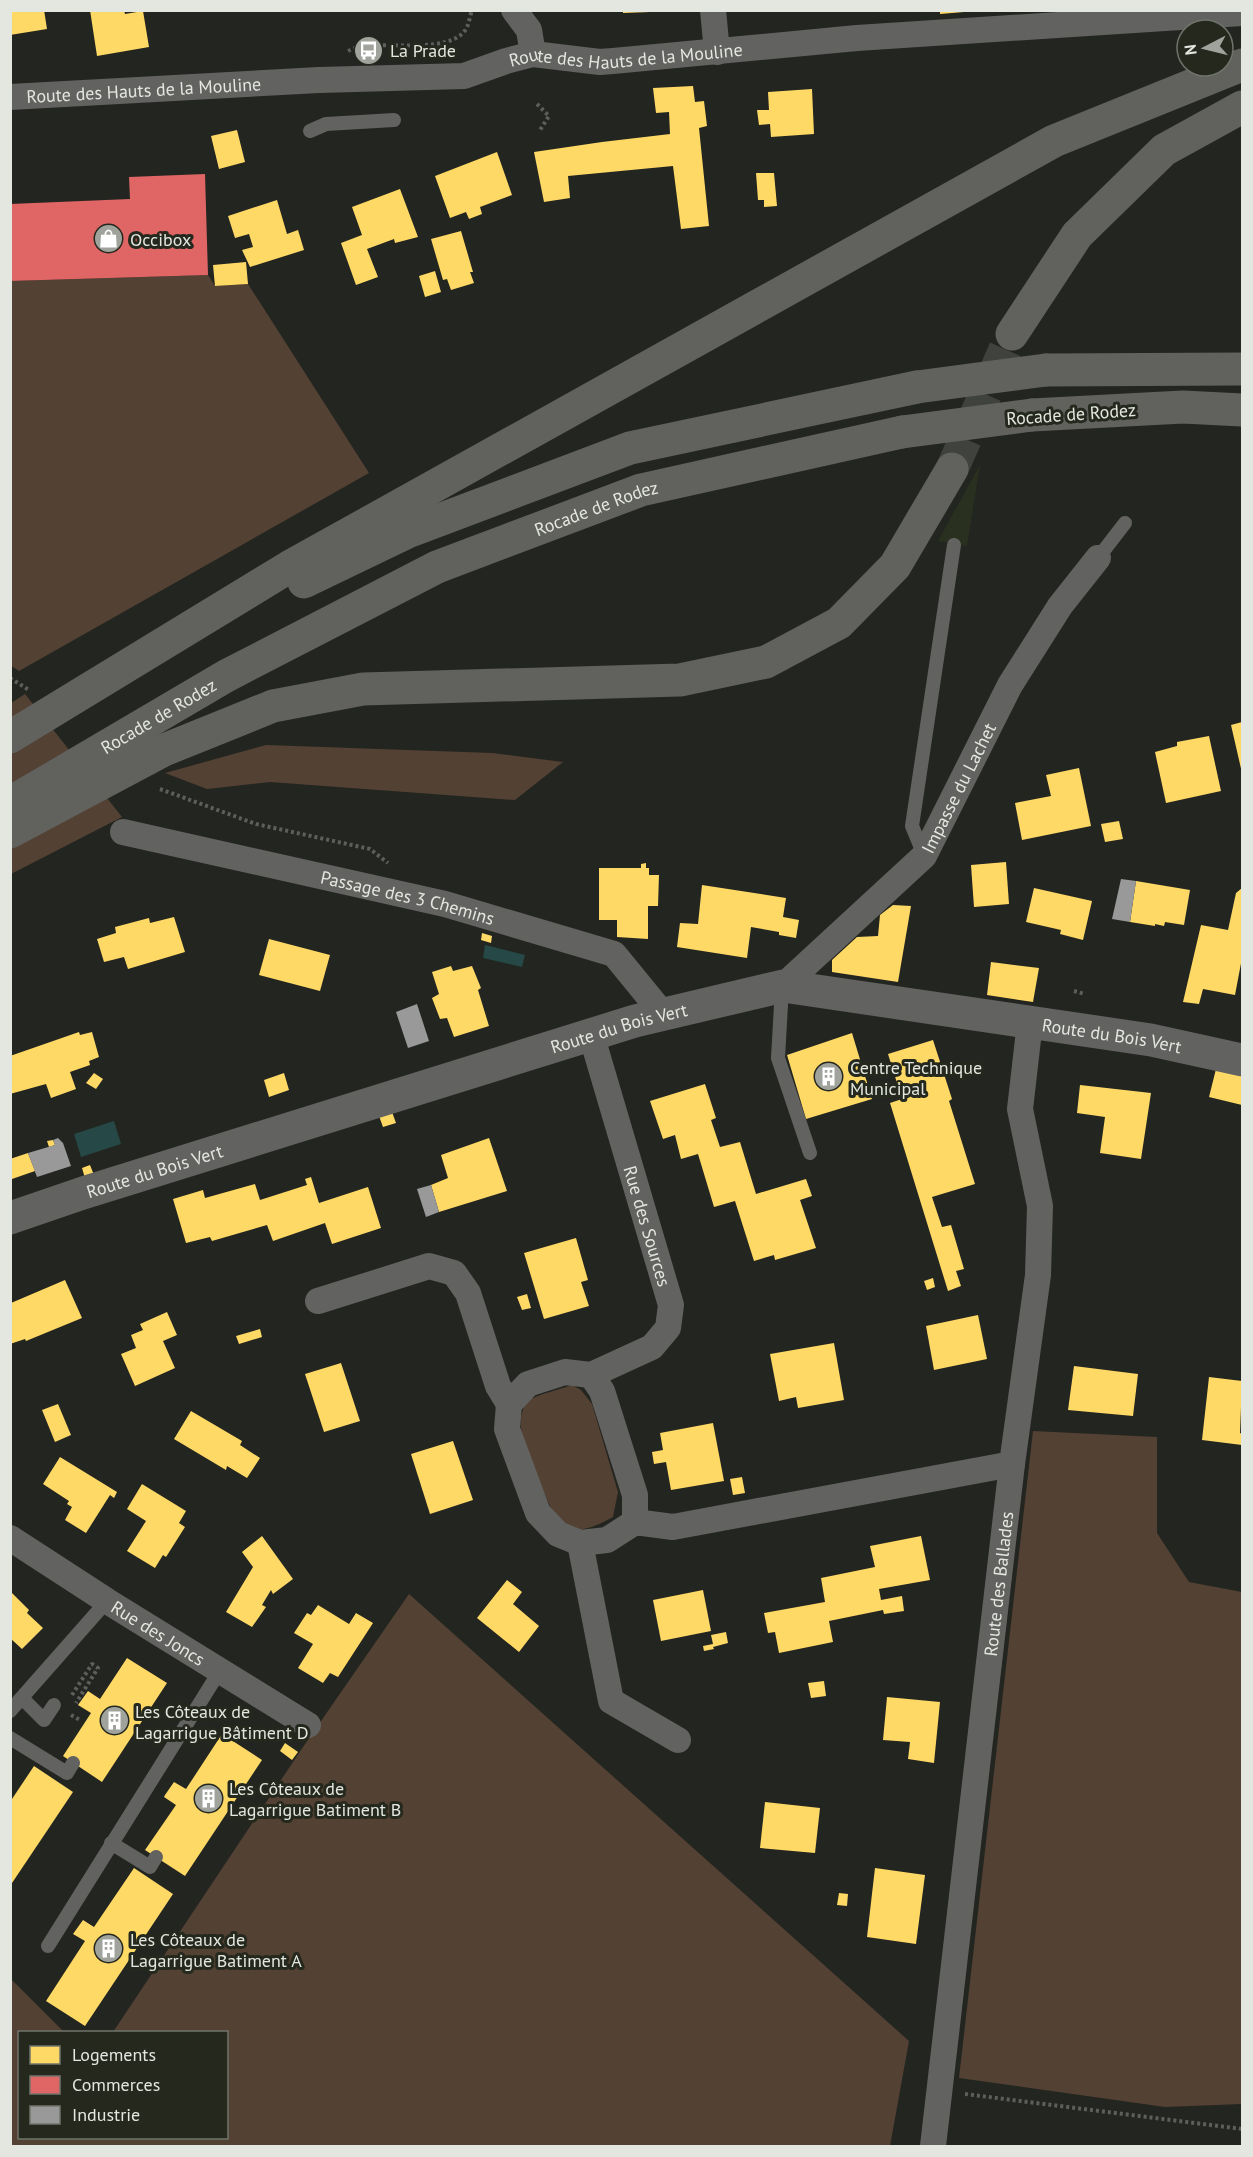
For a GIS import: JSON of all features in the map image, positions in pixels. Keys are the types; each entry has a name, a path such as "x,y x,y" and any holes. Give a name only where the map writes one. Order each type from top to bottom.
{"highway":[{"path":"10,737 290,567 1054,141 1242,65"},
{"path":"1012,334 1077,235 1164,150 1242,106"},
{"path":"10,737 246,611 410,531 630,448 917,387 1046,370 1242,369"},
{"name":"Rocade de Rodez","path":"10,803 226,676 437,567 641,490 902,432 1032,415 1183,407 1242,410"},
{"path":"10,832 164,750 273,706 363,689 681,680 766,662 839,623 895,566 952,469"}],"street":[{"path":"514,10 529,30 533,54"},
{"path":"713,10 717,52"},
{"name":"Route des Hauts de la Mouline","path":"10,97 319,80 464,76 533,54 600,62 857,38 1242,14"},
{"name":"Impasse du Lachet","path":"783,986 924,856 1010,685 1060,606 1098,558"},
{"name":"Passage des 3 Chemins","path":"123,832 445,904 614,954 663,1014"},
{"name":"Route du Bois Vert","path":"10,1218 591,1034 663,1014 783,986 1151,1040 1242,1060"},
{"name":"Route des Ballades","path":"933,2146 1012,1464 1038,1275 1040,1206 1020,1110 1030,1022"},
{"name":"Rue des Sources","path":"509,1404 528,1384 565,1372 591,1374 652,1347 668,1328 671,1305 591,1034"},
{"path":"318,1301 429,1266 454,1273 468,1293 498,1386 509,1404 507,1429 538,1513 558,1534 580,1543 607,1540 635,1522 673,1527 1012,1464"},
{"path":"591,1374 602,1391 635,1495 635,1522"},
{"name":"Rue des Joncs","path":"10,1538 107,1601 221,1669 308,1725"},
{"path":"580,1543 611,1701 678,1740"}],"lane":[{"path":"310,131 326,124 394,120"},
{"path":"1098,558 1125,523"},
{"path":"924,856 912,826 954,544"},
{"path":"783,986 778,1058 810,1153"},
{"path":"10,1712 107,1601"},
{"path":"48,1946 221,1669"},
{"path":"22,1698 44,1720 54,1705"},
{"path":"10,1738 48,1768 67,1773 73,1763"},
{"path":"111,1843 150,1866"}],"path":[{"path":"319,80 320,61 360,46 399,47 444,42 457,37 466,29 472,10"},
{"path":"537,105 549,116 540,130"},
{"path":"10,678 30,690"},
{"path":"160,789 256,824 370,849 388,863"},
{"path":"1074,991 1085,994"},
{"path":"54,1705 67,1702 92,1664 98,1668 74,1704"},
{"path":"68,1713 80,1720"},
{"path":"940,2091 1242,2129"}],"shaded area":[{"path":"208,275 215,286 248,284 369,473 19,671 10,665 10,281"},
{"path":"980,465 967,546 938,541"},
{"path":"25,694 122,817 11,874 11,703"},
{"path":"266,745 492,753 563,762 515,800 270,782 207,789 165,773"},
{"path":"572,1385 581,1390 592,1404 618,1492 613,1517 594,1526 574,1530 561,1525 557,1520 532,1462 522,1434 521,1424 523,1410 528,1401"},
{"path":"1033,1431 1157,1437 1157,1533 1189,1582 1242,1592 1242,2104 1165,2107 959,2078"},
{"path":"409,1594 909,2041 890,2146 11,2146 10,1978 63,2031 18,2031 18,2139 228,2139 228,2031 114,2031 303,1747"}],"water":[{"path":"485,945 525,955 522,967 483,958"},
{"path":"114,1121 121,1144 81,1157 74,1134"}],"building: Logements":[{"path":"10,10 44,10 47,29 10,35"},
{"path":"90,10 124,10 125,14 143,11 149,47 97,56"},
{"path":"623,10 650,10 650,12 623,13"},
{"path":"940,10 964,10 964,12 940,14"},
{"path":"693,86 695,102 704,101 707,126 699,128 709,226 681,229 673,166 568,176 570,198 544,202 534,152 670,134 669,112 656,113 653,88"},
{"path":"812,89 814,134 771,137 770,124 759,125 757,110 769,110 768,92"},
{"path":"237,130 245,162 219,169 211,136"},
{"path":"497,152 512,195 480,207 482,214 469,219 466,212 450,218 435,176"},
{"path":"756,173 774,173 777,206 764,207 764,200 758,200"},
{"path":"400,189 418,237 395,243 394,239 367,249 378,277 356,285 341,243 362,235 352,207"},
{"path":"277,200 287,234 298,230 304,250 250,267 242,250 253,247 249,234 235,238 228,216"},
{"path":"461,231 474,283 451,290 447,279 443,280 431,239"},
{"path":"246,262 248,284 215,286 213,265"},
{"path":"435,271 441,292 425,297 419,276"},
{"path":"1242,722 1242,773 1231,725"},
{"path":"1209,736 1221,791 1166,803 1155,752 1177,746 1177,742"},
{"path":"1079,768 1091,826 1022,840 1015,803 1051,796 1046,775"},
{"path":"1119,821 1123,839 1105,842 1101,824"},
{"path":"1006,862 1009,904 974,907 971,865"},
{"path":"646,863 649,875 659,875 658,906 648,906 648,939 617,937 617,920 599,920 599,868 641,868 641,864"},
{"path":"1136,881 1190,890 1184,925 1165,922 1164,926 1155,924 1155,926 1130,922"},
{"path":"702,885 786,898 783,917 799,920 796,938 751,927 747,958 677,947 680,923 698,924"},
{"path":"1034,888 1092,901 1083,940 1060,934 1061,930 1026,922"},
{"path":"1242,888 1242,958 1235,995 1203,989 1199,1004 1183,1002 1201,925 1228,930 1236,893"},
{"path":"893,905 911,906 898,982 832,972 832,960 857,937 878,936 880,915"},
{"path":"174,917 185,952 128,969 124,957 104,962 97,939 116,933 115,927 149,918 150,923"},
{"path":"482,933 492,936 491,943 481,940"},
{"path":"269,939 330,955 320,991 259,975"},
{"path":"991,962 1039,968 1033,1002 987,995"},
{"path":"451,966 453,971 472,966 481,988 478,990 489,1026 454,1037 447,1018 440,1019 432,998 439,994 432,972"},
{"path":"79,1032 80,1035 92,1032 99,1057 89,1061 90,1065 70,1072 76,1089 51,1098 46,1084 10,1094 10,1056"},
{"name":"Centre Technique Municipal","path":"852,1033 872,1099 806,1119 787,1055"},
{"path":"933,1040 975,1184 932,1197 942,1227 951,1225 964,1269 956,1271 961,1286 948,1291 890,1103 902,1099 888,1054"},
{"path":"1216,1069 1242,1075 1242,1105 1209,1097"},
{"path":"94,1073 103,1079 96,1089 86,1083"},
{"path":"284,1073 289,1090 269,1097 264,1080"},
{"path":"705,1084 716,1118 711,1120 720,1147 740,1142 756,1194 806,1179 812,1196 800,1200 816,1248 775,1260 774,1255 754,1261 735,1201 714,1207 698,1154 681,1159 675,1135 663,1139 650,1101"},
{"path":"1080,1085 1151,1093 1141,1159 1100,1153 1105,1117 1077,1113"},
{"path":"392,1112 396,1123 383,1127 379,1116"},
{"path":"489,1138 507,1191 439,1212 431,1185 448,1178 441,1155"},
{"path":"53,1140 55,1145 49,1147 47,1141"},
{"path":"28,1153 35,1171 12,1179 10,1159"},
{"path":"90,1165 94,1175 85,1178 82,1168"},
{"path":"311,1177 319,1203 368,1187 381,1228 332,1244 325,1223 273,1241 267,1225 212,1241 210,1237 186,1243 173,1199 203,1190 205,1198 255,1184 260,1200 307,1185 305,1179"},
{"path":"576,1238 588,1280 581,1282 589,1306 544,1319 524,1253"},
{"path":"933,1278 935,1287 927,1290 924,1281"},
{"path":"65,1280 82,1318 26,1341 25,1339 10,1344 11,1303"},
{"path":"527,1294 531,1308 522,1310 517,1297"},
{"path":"167,1312 177,1335 163,1341 175,1368 135,1386 121,1354 136,1348 131,1335 143,1330 140,1324"},
{"path":"978,1315 987,1359 934,1370 926,1326"},
{"path":"260,1329 262,1337 239,1344 236,1336"},
{"path":"834,1343 844,1400 798,1408 796,1397 779,1401 770,1354"},
{"path":"341,1363 360,1421 324,1432 305,1374"},
{"path":"1074,1366 1138,1374 1133,1416 1068,1410"},
{"path":"1209,1377 1242,1381 1240,1433 1242,1434 1242,1445 1202,1440"},
{"path":"58,1404 71,1435 55,1442 42,1410"},
{"path":"191,1411 242,1441 240,1445 260,1458 247,1478 227,1466 226,1470 174,1439"},
{"path":"713,1423 724,1481 671,1490 666,1462 654,1464 652,1452 663,1450 660,1433"},
{"path":"453,1441 473,1500 430,1514 411,1454"},
{"path":"60,1457 117,1492 114,1498 110,1495 86,1533 65,1520 72,1507 67,1504 69,1501 43,1484"},
{"path":"742,1477 745,1493 733,1495 730,1479"},
{"path":"142,1484 186,1511 179,1523 185,1527 166,1557 163,1555 155,1568 127,1551 146,1521 127,1509"},
{"path":"262,1536 293,1579 273,1594 271,1590 262,1605 266,1607 252,1627 226,1612 253,1567 242,1552"},
{"path":"921,1536 930,1580 879,1589 881,1600 902,1596 904,1611 884,1614 883,1610 829,1621 833,1642 779,1653 775,1632 768,1633 764,1613 825,1602 821,1578 875,1567 870,1546"},
{"path":"507,1580 522,1592 513,1604 539,1626 519,1652 477,1618"},
{"path":"703,1590 711,1631 661,1641 653,1600"},
{"path":"10,1591 29,1610 27,1613 43,1628 22,1649 10,1638"},
{"path":"318,1605 349,1624 356,1613 373,1623 338,1677 330,1673 323,1683 298,1668 313,1644 294,1633 307,1613 311,1615"},
{"path":"726,1632 728,1643 704,1651 703,1646 713,1644 711,1635"},
{"name":"Les Côteaux de Lagarrigue Bâtiment D","path":"127,1658 167,1683 102,1782 63,1756 91,1713 78,1705 88,1691 100,1699"},
{"path":"824,1681 826,1696 811,1698 808,1683"},
{"path":"887,1697 940,1702 934,1763 908,1759 910,1742 883,1740"},
{"name":"Les Côteaux de Lagarrigue Batiment B","path":"222,1734 262,1760 185,1876 145,1850 176,1805 164,1797 165,1795 174,1782 186,1789"},
{"path":"285,1743 298,1752 292,1760 280,1751"},
{"path":"34,1766 73,1792 10,1886 10,1802"},
{"path":"765,1802 820,1808 815,1853 760,1848"},
{"name":"Les Côteaux de Lagarrigue Batiment A","path":"134,1868 173,1894 85,2026 46,2001 85,1941 73,1934 83,1920 94,1927"},
{"path":"875,1868 925,1875 916,1944 867,1937"},
{"path":"839,1893 848,1894 847,1906 837,1905"}],"building: Commerces":[{"name":"Occibox","path":"205,174 208,275 10,281 10,204 130,199 129,177"}],"building: Industrie":[{"path":"1121,879 1136,881 1130,922 1112,919"},
{"path":"417,1004 429,1041 408,1048 396,1012"},
{"path":"58,1138 63,1143 71,1166 37,1177 28,1153 55,1145 53,1140"},
{"path":"431,1185 439,1212 426,1217 417,1189"}],"tunnel":[{"path":"952,469 1012,334"}],"place":[{"name":"La Prade","path":"369,50"},
{"name":"Occibox","path":"109,239"},
{"name":"Centre Technique Municipal","path":"829,1077"},
{"name":"Les Côteaux de Lagarrigue Bâtiment D","path":"114,1721"},
{"name":"Les Côteaux de Lagarrigue Batiment B","path":"208,1798"},
{"name":"Les Côteaux de Lagarrigue Batiment A","path":"109,1949"}]}
